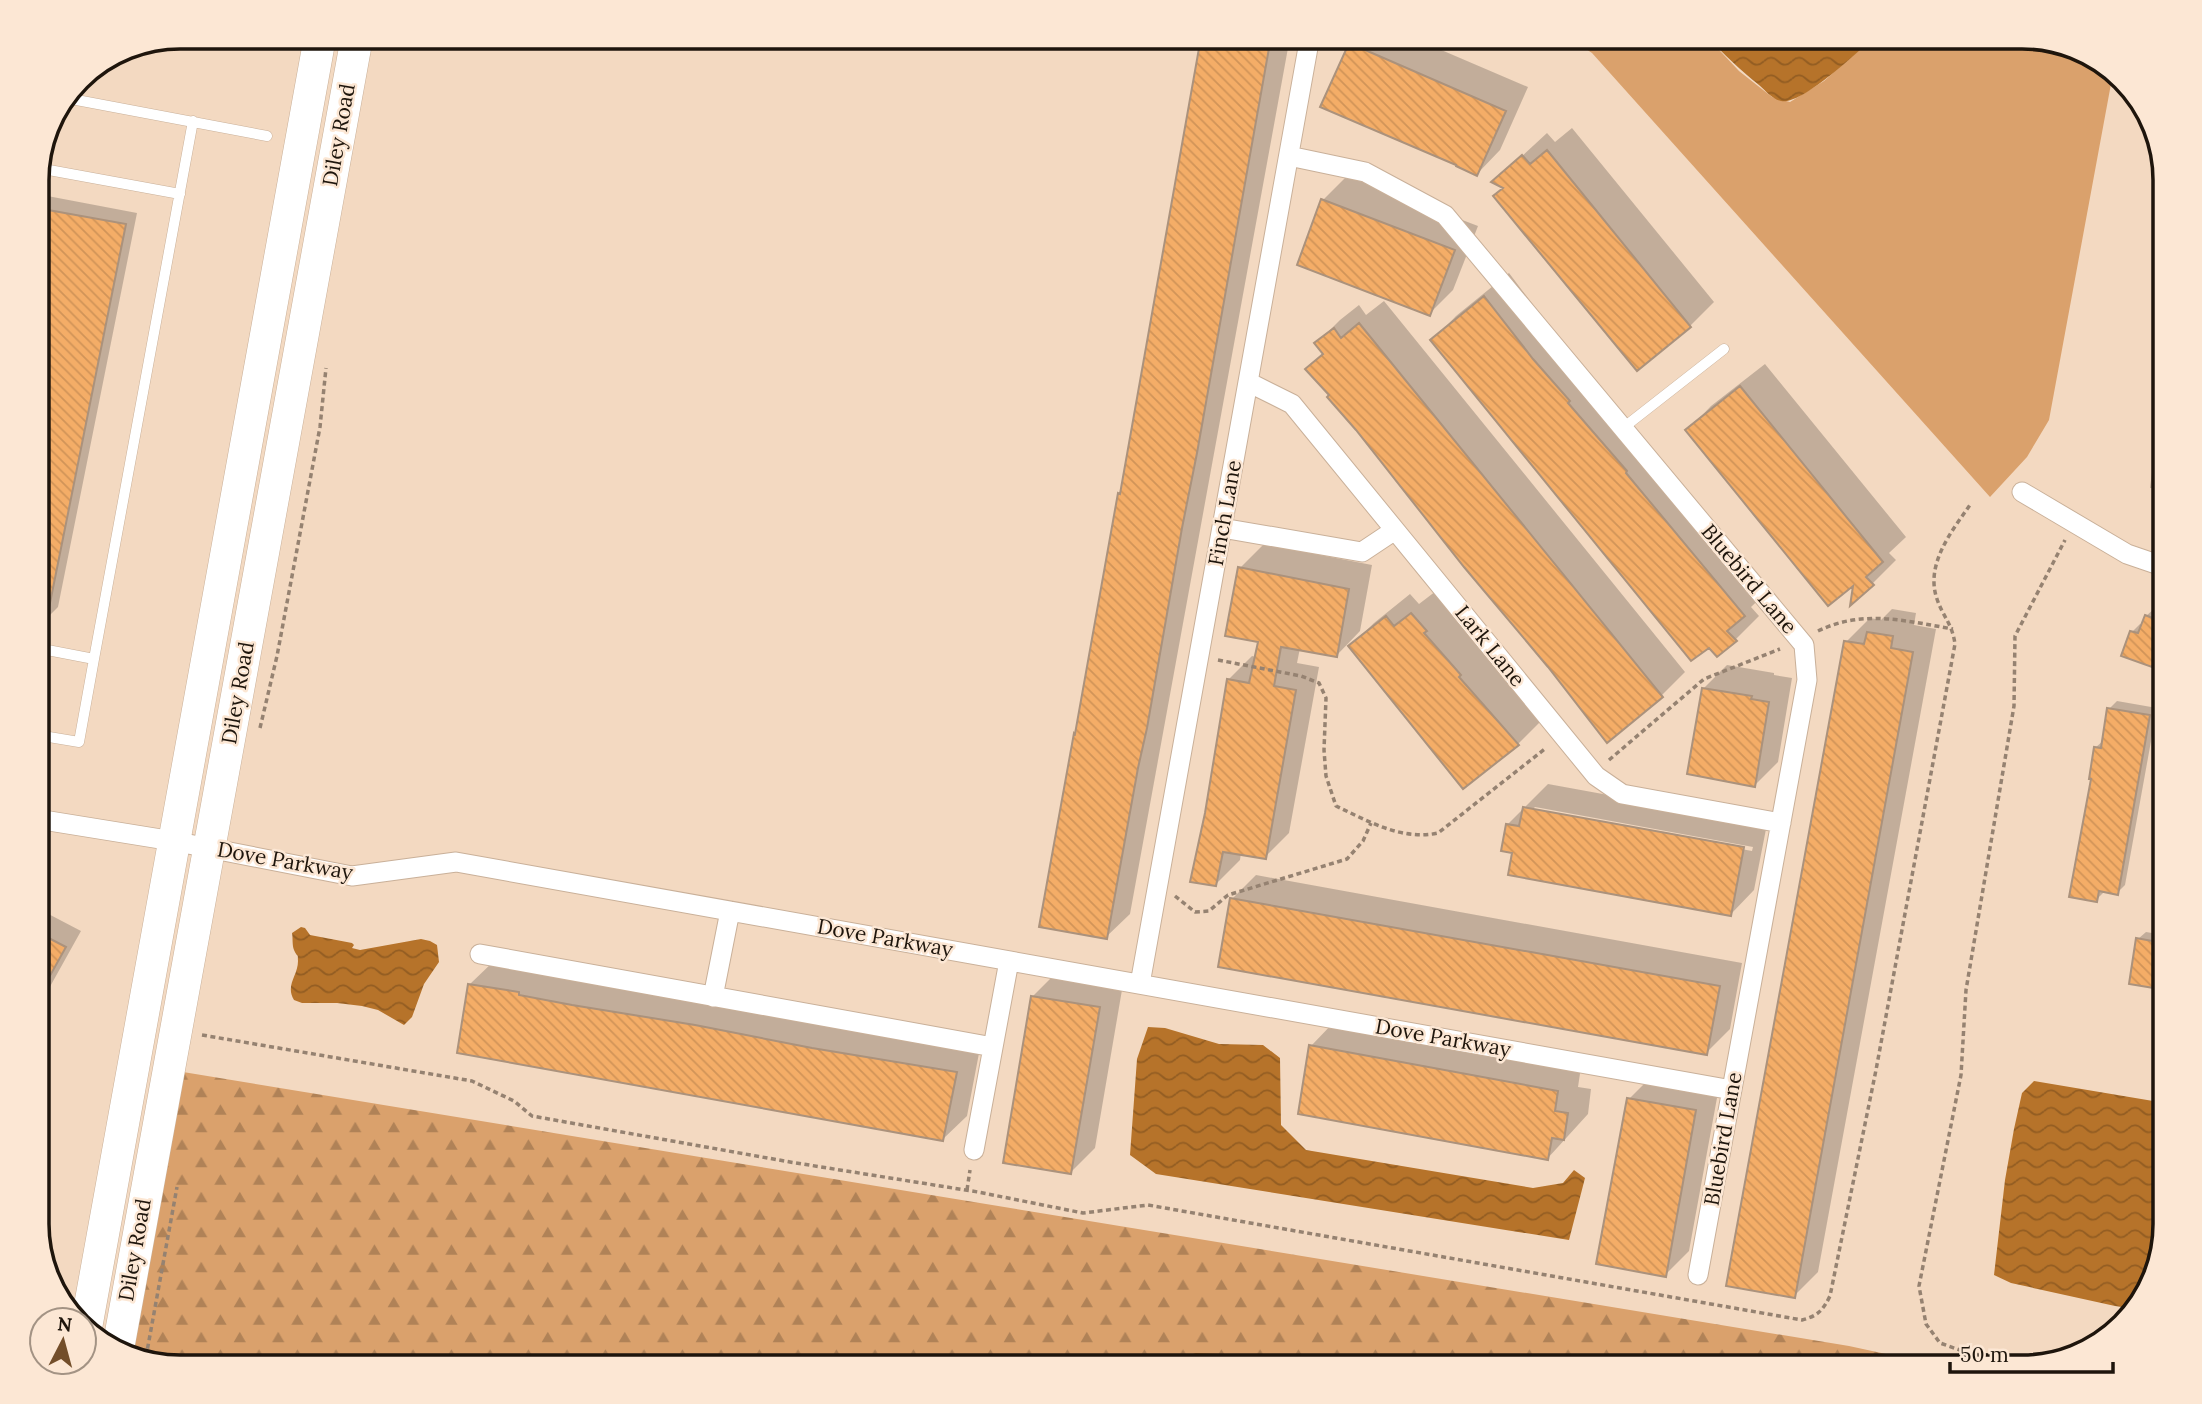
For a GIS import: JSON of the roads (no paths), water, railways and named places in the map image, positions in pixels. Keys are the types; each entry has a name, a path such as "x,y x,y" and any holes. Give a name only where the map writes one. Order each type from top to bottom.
{"highway":[{"name":"Diley Road","path":"90,1306 318,49"},
{"name":"Diley Road","path":"120,1341 354,49"}],"street":[{"name":"Finch Lane","path":"1140,984 1308,49"},
{"name":"Bluebird Lane","path":"1289,156 1364,172 1445,215 1804,645 1807,680 1698,1275"},
{"name":"Lark Lane","path":"1248,382 1292,404 1594,773 1622,794 1781,823"},
{"path":"2022,492 2127,554 2153,563"},
{"path":"1222,528 1362,552 1395,530"},
{"name":"Dove Parkway","path":"49,821 173,841 352,876 456,862 1732,1090"},
{"path":"713,997 730,911"},
{"path":"480,954 993,1047"},
{"path":"974,1150 1009,961"}],"lane":[{"path":"76,100 267,136"},
{"path":"49,736 79,742 193,121"},
{"path":"49,170 180,194"},
{"path":"1623,428 1724,349"},
{"path":"49,651 94,659"}],"water":[{"path":"1719,49 1861,49 1815,87 1790,100 1781,101 1775,98"},
{"path":"301,927 310,935 352,943 352,948 360,950 421,939 437,945 439,962 424,984 412,1017 404,1025 378,1010 362,1006 302,1003 294,1000 291,985 298,956 293,948 292,933"},
{"path":"1148,1027 1165,1028 1219,1044 1263,1045 1280,1058 1281,1125 1306,1150 1533,1188 1563,1183 1574,1170 1585,1178 1569,1240 1156,1174 1130,1155 1137,1059"},
{"path":"2034,1081 2153,1101 2152,1241 2140,1282 2124,1307 2011,1283 1994,1275 2005,1180 2022,1093"}]}
